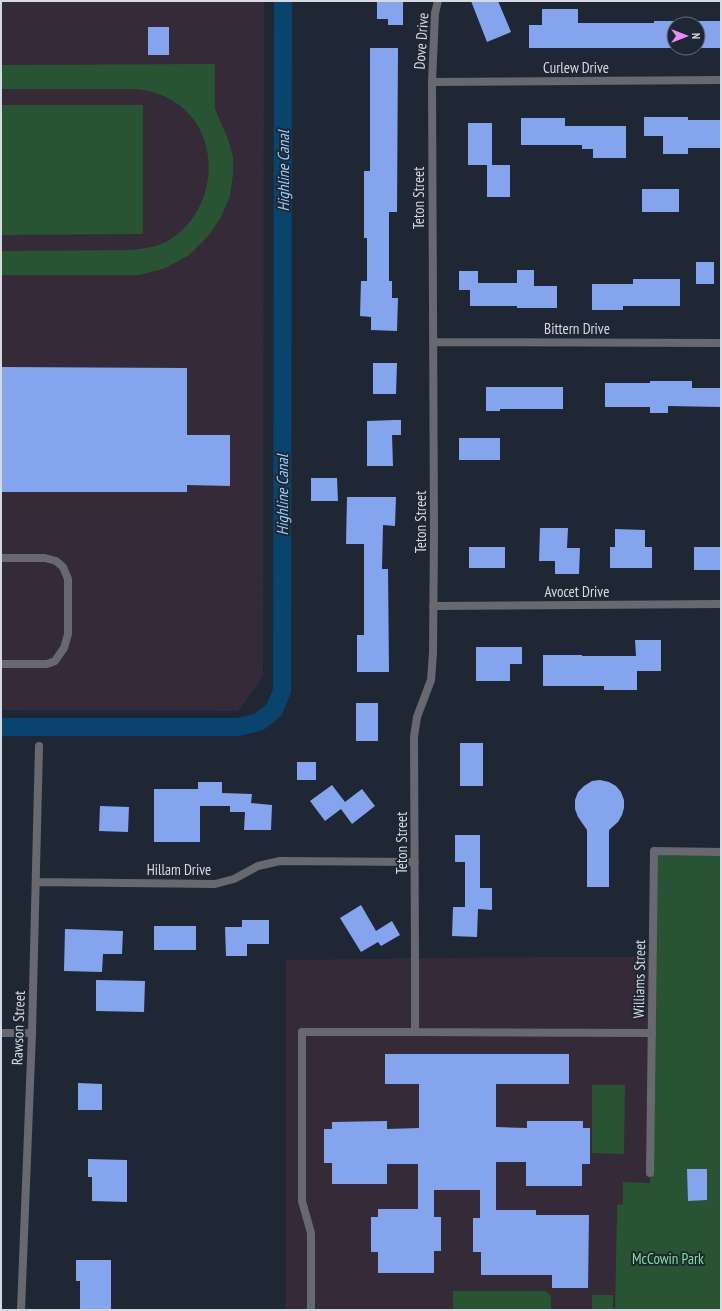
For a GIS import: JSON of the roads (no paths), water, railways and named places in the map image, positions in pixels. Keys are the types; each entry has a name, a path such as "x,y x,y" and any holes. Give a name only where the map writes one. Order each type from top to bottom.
{"street":[{"name":"Dove Drive","path":"432,82 435,13 438,1"},
{"name":"Curlew Drive","path":"432,82 721,80"},
{"name":"Teton Street","path":"415,1032 414,737 417,717 431,680 433,606 432,82"},
{"name":"Bittern Drive","path":"433,342 721,343"},
{"path":"1,558 45,558 56,561 64,567 68,579 68,634 64,648 55,661 47,664 1,664"},
{"name":"Avocet Drive","path":"433,606 721,604"},
{"name":"Rawson Street","path":"21,1310 32,1034 39,746"},
{"name":"Williams Street","path":"650,1173 654,852 721,852"},
{"name":"Hillam Drive","path":"36,882 215,884 234,879 258,866 280,861 415,862"},
{"path":"311,1310 311,1233 302,1201 302,1032 652,1033"},
{"path":"1,1034 32,1034"}],"waterway":[{"name":"Highline Canal","path":"1,727 238,727 259,722 274,710 282,691 283,1"}],"park label":[{"name":"McCowin Park","path":"668,1258"}]}
